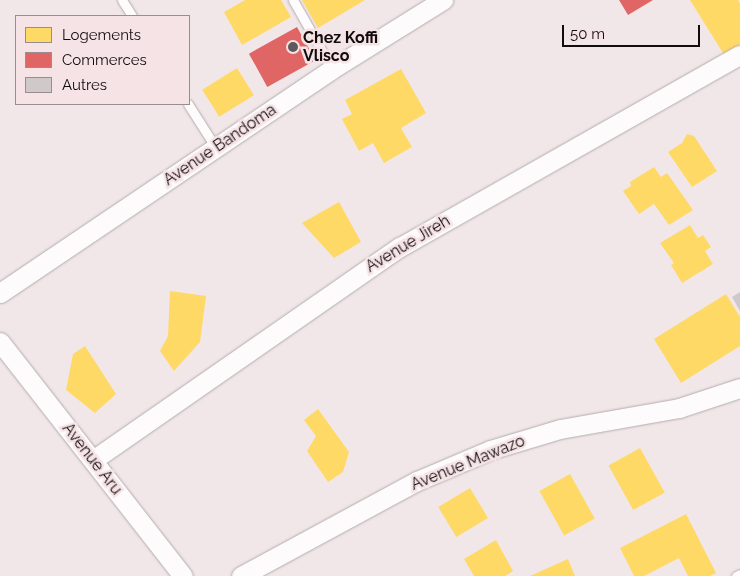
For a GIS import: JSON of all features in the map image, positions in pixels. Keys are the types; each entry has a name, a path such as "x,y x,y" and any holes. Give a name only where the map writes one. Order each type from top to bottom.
{"street":[{"name":"Avenue Bandoma","path":"0,293 332,70 443,0"},
{"name":"Avenue Jireh","path":"93,460 400,246 740,55"},
{"name":"Avenue Aru","path":"0,342 183,576"},
{"name":"Avenue Mawazo","path":"242,576 417,482 490,450 560,430 679,408 740,388"}],"lane":[{"path":"122,0 131,15"},
{"path":"293,0 332,70"},
{"path":"189,105 216,148"},
{"path":"736,576 740,574"}],"building: Logements":[{"path":"245,0 281,0 291,17 242,45 224,12"},
{"path":"302,0 365,0 318,28"},
{"path":"690,0 738,0 740,4 740,53 728,61"},
{"path":"237,68 254,95 219,117 202,90"},
{"path":"401,69 426,113 401,128 412,147 384,163 373,143 359,151 342,119 352,114 345,100"},
{"path":"687,134 694,136 717,171 692,187 668,152 682,143"},
{"path":"654,167 661,177 667,173 693,210 669,225 654,204 639,214 623,191 631,186 630,182"},
{"path":"339,202 361,242 334,258 302,223"},
{"path":"690,225 698,238 703,235 711,247 705,251 713,264 682,283 671,265 674,263 660,243"},
{"path":"170,291 206,296 200,342 174,371 160,351 168,336"},
{"path":"726,294 740,317 740,346 681,383 654,339"},
{"path":"85,346 116,394 95,413 66,390 73,354"},
{"path":"318,409 349,452 343,472 328,482 307,451 316,436 304,420"},
{"path":"640,448 665,493 633,510 609,465"},
{"path":"570,474 595,519 564,536 539,491"},
{"path":"470,488 488,518 456,537 438,507"},
{"path":"686,514 716,573 710,576 688,576 679,558 644,576 634,576 620,548"},
{"path":"496,540 513,571 505,576 474,576 464,559"},
{"path":"568,559 575,576 530,576"}],"building: Commerces":[{"path":"619,0 653,0 628,15"},
{"path":"297,27 315,60 267,87 249,54"}],"building: Autres":[{"path":"740,292 740,311 732,297"}],"place":[{"name":"Chez Koffi Vlisco","path":"293,47"}]}
